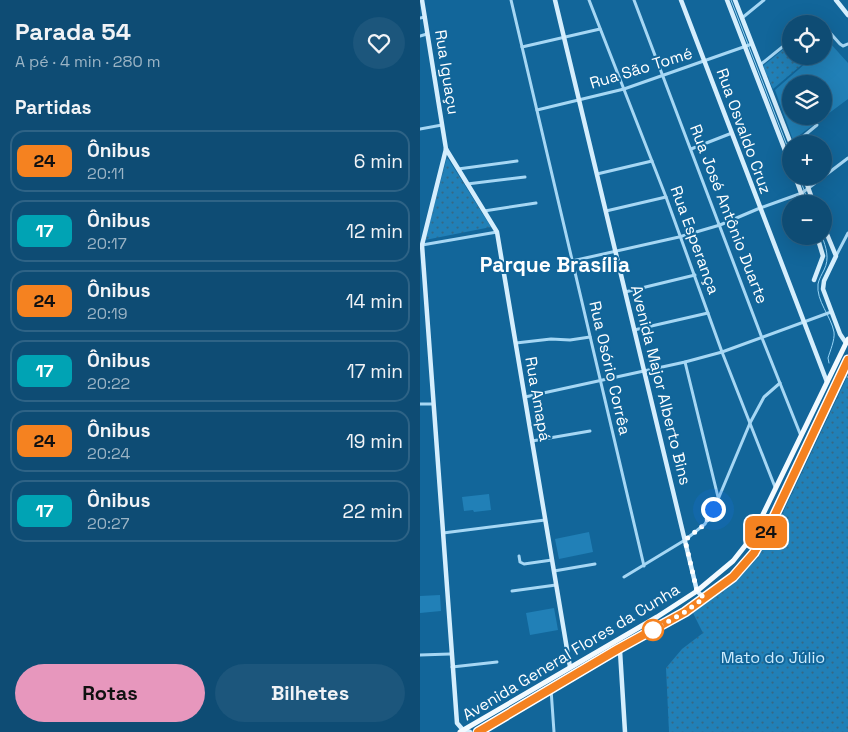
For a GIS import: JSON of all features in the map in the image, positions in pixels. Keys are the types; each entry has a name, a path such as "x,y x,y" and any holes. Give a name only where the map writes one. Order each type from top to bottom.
{"main road":[{"name":"Avenida General Flores da Cunha","path":"461,731 658,617 710,582 733,561 752,537 847,342"},
{"name":"Avenida General Flores da Cunha","path":"478,732 618,649 685,612 733,577 754,553 771,523 848,360"},
{"path":"827,382 836,387"},
{"path":"610,644 618,649"}],"street":[{"name":"Rua Iguaçu","path":"422,0 422,18 428,34 446,149"},
{"name":"Rua Osório Corrêa","path":"511,0 644,566"},
{"name":"Avenida Major Alberto Bins","path":"555,0 697,591"},
{"name":"Rua Esperança","path":"589,0 666,197 722,352 776,489"},
{"name":"Rua José Antônio Duarte","path":"634,0 801,436"},
{"name":"Rua Osvaldo Cruz","path":"681,0 827,382"},
{"path":"728,0 782,143"},
{"path":"735,0 788,135"},
{"path":"742,18 764,0"},
{"path":"836,0 848,15"},
{"path":"522,47 600,30"},
{"path":"420,36 428,34"},
{"path":"832,35 843,46 848,44"},
{"name":"Rua São Tomé","path":"537,110 624,89 751,44"},
{"path":"760,65 782,47"},
{"path":"420,129 443,125"},
{"path":"804,135 817,125"},
{"path":"691,149 733,133"},
{"path":"446,149 422,245 422,272 451,667 457,723 461,731 470,732"},
{"name":"Rua Amapá","path":"446,149 497,232 570,668"},
{"path":"572,261 679,237 720,225 760,208 802,194 848,158"},
{"path":"458,169 518,161"},
{"path":"597,174 652,161"},
{"path":"467,184 525,176"},
{"path":"798,185 802,194"},
{"path":"807,185 811,195"},
{"path":"606,211 666,197"},
{"path":"484,211 536,203"},
{"path":"422,245 497,232"},
{"path":"814,280 828,260 836,256 848,232"},
{"path":"821,245 828,260 823,285 830,312 847,342"},
{"path":"831,245 836,256"},
{"path":"625,292 695,275"},
{"path":"525,397 685,362 722,352 830,312"},
{"path":"634,330 708,313"},
{"path":"516,343 590,337"},
{"path":"685,362 718,497"},
{"path":"624,577 685,540 705,524 750,423 764,397 780,383"},
{"path":"420,404 433,404"},
{"path":"532,441 590,431"},
{"path":"442,533 546,520"},
{"path":"519,556 520,562 524,564 552,560"},
{"path":"554,571 595,564"},
{"path":"512,591 556,584"},
{"path":"697,591 704,598"},
{"path":"618,649 620,651 625,732"},
{"path":"420,655 450,654"},
{"path":"451,667 497,662"},
{"path":"552,689 554,732"}],"green space":[{"path":"832,45 848,63 848,99 832,111 832,75 792,75 804,65 832,65"},
{"path":"782,50 782,65 801,65 790,75 782,75 782,81 773,89 763,66"},
{"path":"782,84 782,109 775,90"},
{"path":"788,125 813,125 800,135 791,135"},
{"path":"447,157 491,227 425,240"},
{"name":"Mato do Júlio","path":"848,375 848,732 669,732 666,668 682,649 703,633 693,613 735,582 758,557 777,525"},
{"path":"489,494 491,510 464,511 462,497"},
{"path":"589,532 593,552 559,559 555,539"},
{"path":"440,595 441,611 420,613 420,596"},
{"path":"554,608 558,630 530,635 526,613"}],"waterway":[{"path":"731,0 783,135"},
{"path":"802,185 804,190"},
{"path":"825,245 827,261 818,282 818,290 834,332 828,358 829,363"}],"bus line":[{"name":"24","path":"478,732 618,649 685,612 733,577 754,553 771,523 848,360"}],"district":[{"name":"Parque Brasília","path":"555,264"}],"route":[{"path":"653,630 685,612 704,598 697,591 685,540 705,524 713,509"}]}
